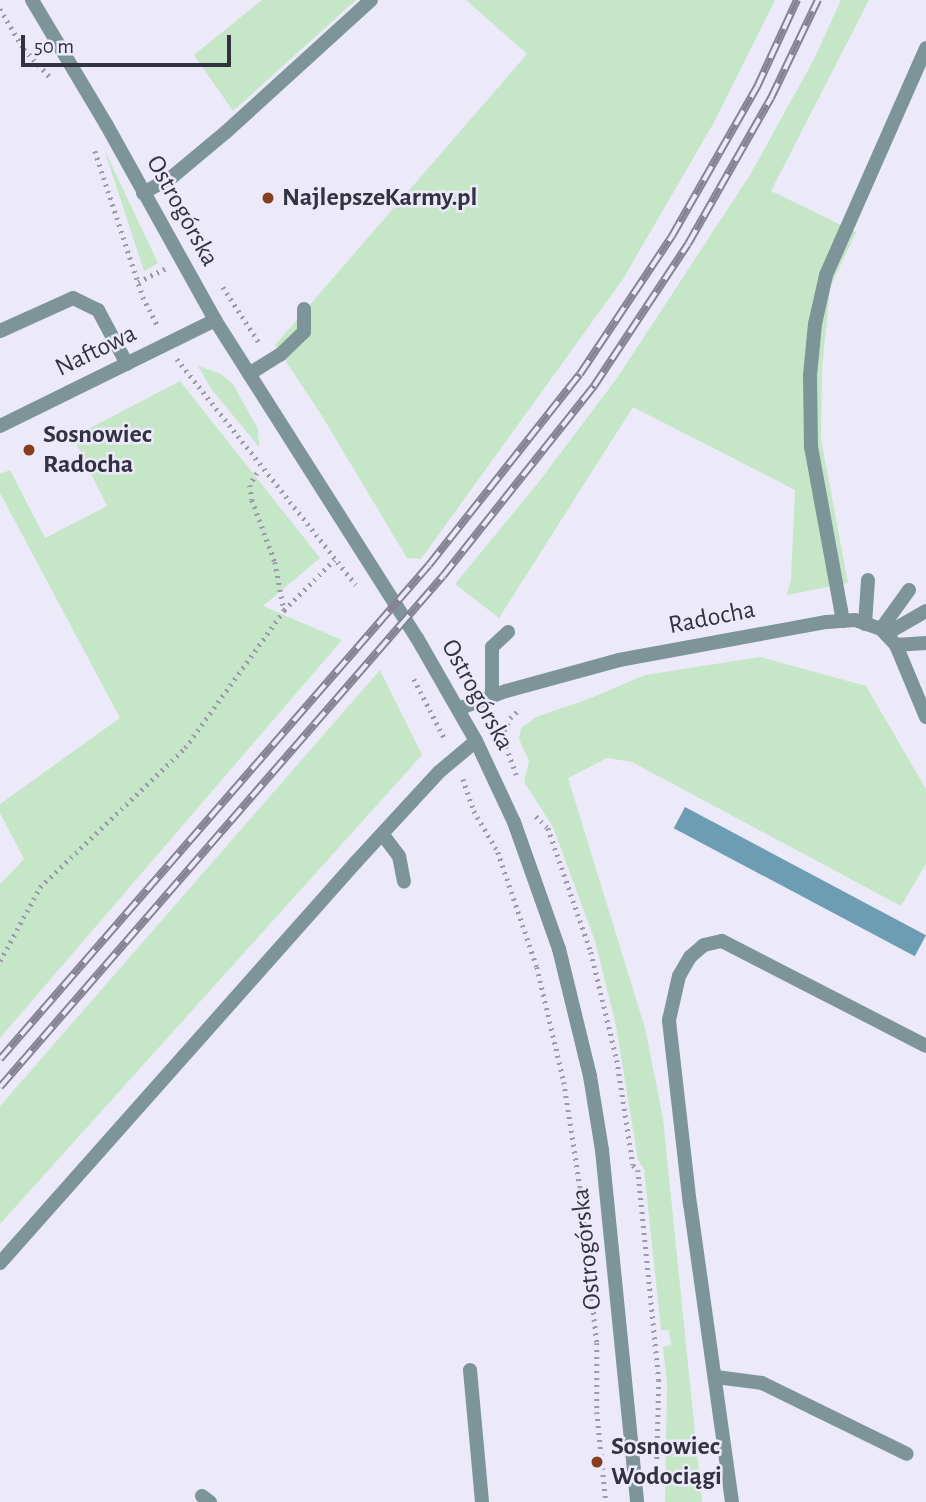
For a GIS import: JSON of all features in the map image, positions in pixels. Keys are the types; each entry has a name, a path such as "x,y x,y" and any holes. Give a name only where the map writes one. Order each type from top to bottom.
{"street":[{"name":"Ostrogórska","path":"32,0 106,124 215,320 391,596 458,709 476,741 539,884 568,981 588,1064 602,1150 637,1502"},
{"path":"143,193 172,177 226,132 371,0"},
{"path":"843,621 811,447 810,375 815,324 831,262 926,48"},
{"path":"0,331 73,298 98,310 127,364"},
{"path":"249,374 280,355 304,332 304,309"},
{"name":"Naftowa","path":"0,426 215,320"},
{"path":"865,624 868,580"},
{"path":"909,590 888,636 926,717"},
{"path":"888,636 926,611"},
{"name":"Radocha","path":"458,709 538,681 619,660 843,621 855,620 888,636"},
{"path":"492,696 492,647 508,632"},
{"path":"888,636 926,643"},
{"path":"0,1263 383,835 455,758 476,741"},
{"path":"383,835 399,856 404,882"},
{"path":"732,1502 690,1205 669,1020 679,976 690,957 704,945 722,942 926,1046"},
{"path":"470,1370 482,1502"},
{"path":"716,1377 762,1383 907,1454"}],"path":[{"path":"0,9 24,49 53,81"},
{"path":"91,143 143,297 168,343 200,390 361,592"},
{"path":"257,473 250,485 252,500 275,562 284,610"},
{"path":"0,961 40,887 185,748 284,610 314,577 334,560"},
{"path":"409,669 455,758 472,806 498,852 537,967 564,1082 597,1343 597,1412 606,1502"},
{"path":"515,778 505,731 514,714 533,704 538,681"}],"green space":[{"path":"262,0 356,0 233,111 194,55"},
{"path":"466,0 775,0 713,124 623,279 421,559 407,558 322,416 275,345 527,54"},
{"path":"841,0 869,0 771,191 856,232 830,288 822,369 821,439 848,583 787,595 791,579 795,490 633,407 499,618 455,584 538,483 617,378 750,175 814,59"},
{"path":"104,149 158,263 144,271"},
{"path":"198,366 221,374 233,384 258,429 259,447 212,390"},
{"path":"180,381 320,558 263,606 342,640 0,1038 0,884 24,859 0,813 0,804 120,718 0,493 0,474 10,470 45,538 107,506 73,437"},
{"path":"760,657 866,686 926,789 926,864 901,906 632,762 607,758 568,778 645,1028 663,1118 702,1502 665,1502 667,1384 663,1347 671,1345 669,1330 661,1330 644,1169 638,1160 616,1026 595,941 553,827 524,782 529,761 519,739 521,728 536,717 645,675"},
{"path":"380,670 422,755 0,1224 0,1106"}],"water":[{"path":"685,807 926,935 915,956 674,828"}],"railway":[{"path":"0,1059 429,565 580,374 672,236 757,87 797,0"},
{"path":"0,1087 443,576 594,386 688,244 771,98 818,0"}],"place":[{"name":"NajlepszeKarmy.pl","path":"268,198"},
{"name":"Sosnowiec Radocha","path":"29,450"},
{"name":"Sosnowiec Wodociągi","path":"597,1462"}]}
